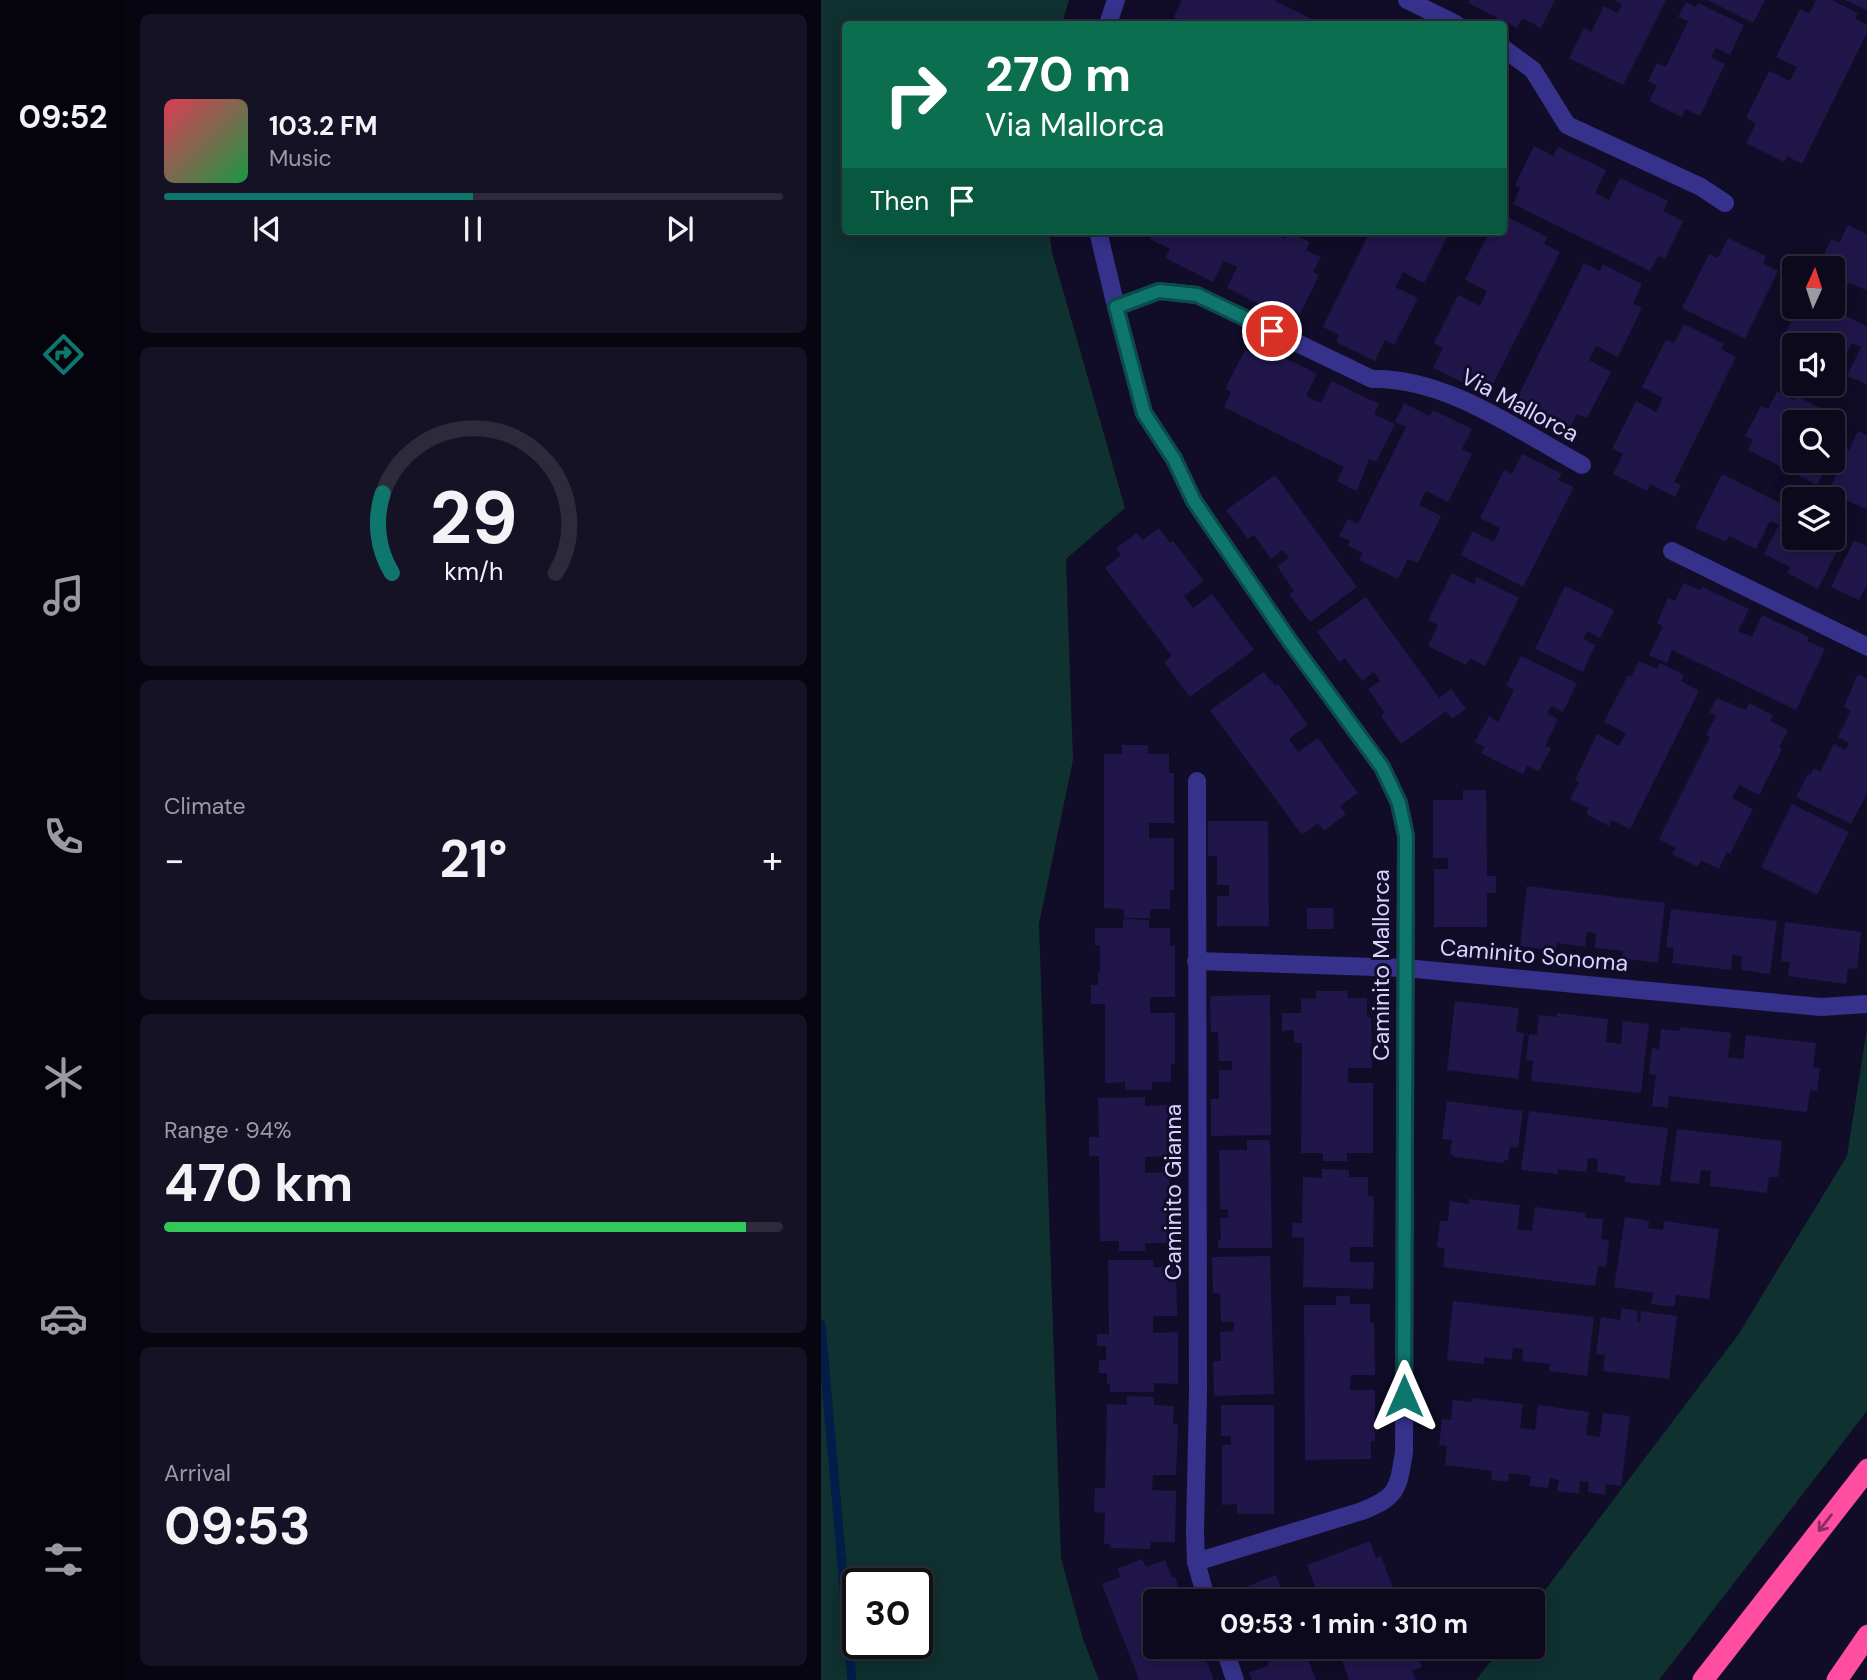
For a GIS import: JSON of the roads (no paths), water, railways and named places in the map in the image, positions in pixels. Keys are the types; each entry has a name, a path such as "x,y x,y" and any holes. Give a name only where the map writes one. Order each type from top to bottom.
{"highway":[{"path":"1702,1680 1867,1469"},
{"path":"1837,1680 1867,1635"}],"street":[{"path":"1109,21 1116,0"},
{"path":"1407,0 1450,21"},
{"path":"1507,51 1533,69 1567,125 1701,187 1725,203"},
{"path":"1099,235 1116,307"},
{"name":"Via Mallorca","path":"1116,307 1159,291 1197,295 1372,379 1394,379 1455,395 1582,465"},
{"name":"Caminito Mallorca","path":"1116,307 1144,413 1174,459 1194,501 1289,640 1382,767 1399,803 1406,836 1404,1438 1399,1480 1387,1501 1375,1506 1196,1562"},
{"path":"1672,551 1867,647"},
{"name":"Caminito Gianna","path":"1197,782 1196,1562 1204,1589"},
{"name":"Caminito Sonoma","path":"1196,961 1405,968 1821,1007 1867,1004"},
{"path":"1228,1659 1235,1680"}],"waterway":[{"path":"821,1324 852,1680"}]}
